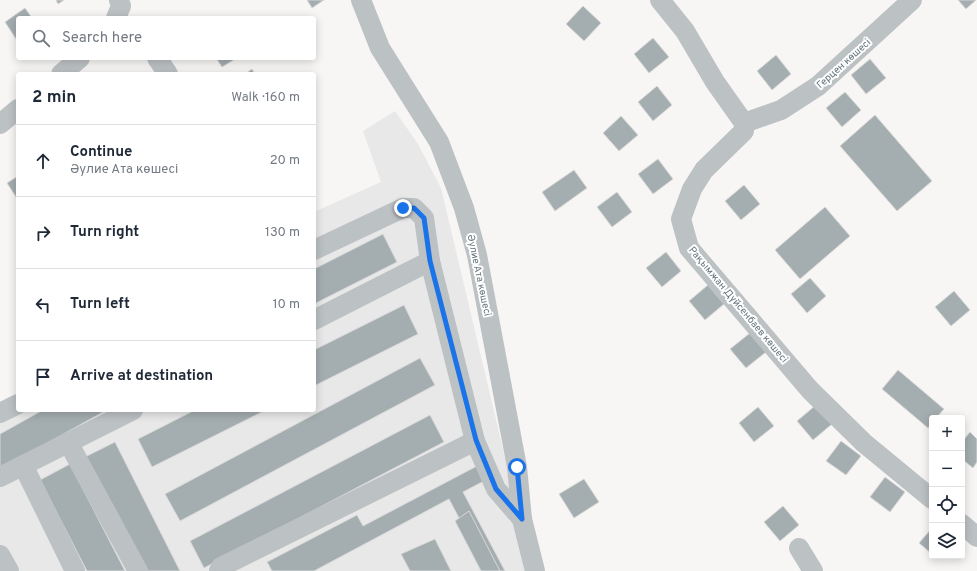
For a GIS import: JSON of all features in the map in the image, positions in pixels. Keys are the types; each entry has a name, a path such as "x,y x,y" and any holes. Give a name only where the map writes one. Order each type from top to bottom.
{"street":[{"name":"Әулие Ата көшесі","path":"361,0 380,48 439,142 464,208 477,255 517,467 522,519 535,571"},
{"path":"660,0 686,31 716,82 744,123"},
{"name":"Герцен көшесі","path":"744,123 781,110 818,86 912,0"},
{"path":"63,72 78,60"},
{"path":"158,60 167,72"},
{"path":"0,124 16,112"},
{"name":"Рақымжан Дүйсенбаев көшесі","path":"744,123 744,131 704,170 692,189 681,219 689,248 810,390 864,443 929,497"},
{"path":"316,249 403,208 414,208 424,218 430,261 476,440 496,489 522,519"},
{"path":"316,319 430,261"},
{"path":"0,413 16,405"},
{"path":"0,477 129,412"},
{"path":"220,571 221,567 476,440"},
{"path":"68,442 138,571"},
{"path":"23,465 75,571"},
{"path":"965,526 977,536"},
{"path":"799,548 813,571"},
{"path":"0,555 9,571"}],"shaded area":[{"path":"395,111 418,144 441,188 532,571 0,571 0,403 16,409 16,412 316,412 316,211 381,182 363,131"}],"building":[{"path":"56,0 64,0 58,4"},
{"path":"307,0 324,0 312,8"},
{"path":"958,0 976,0 966,9"},
{"path":"583,6 601,23 584,41 566,24"},
{"path":"25,8 31,16 16,16 16,39 5,22"},
{"path":"653,38 669,57 649,73 634,54"},
{"path":"776,55 791,74 772,90 757,71"},
{"path":"870,59 886,78 866,94 851,75"},
{"path":"217,60 234,60 222,67"},
{"path":"657,86 672,105 653,121 638,102"},
{"path":"845,92 861,110 842,127 826,108"},
{"path":"875,115 932,181 897,211 840,146"},
{"path":"621,116 638,135 619,151 603,133"},
{"path":"658,159 673,179 653,194 638,174"},
{"path":"574,170 587,188 555,211 542,192"},
{"path":"16,177 16,197 7,183"},
{"path":"744,185 760,204 741,220 725,201"},
{"path":"617,192 632,212 612,227 597,207"},
{"path":"825,207 850,236 800,279 775,250"},
{"path":"383,234 397,262 316,303 316,268"},
{"path":"666,252 681,271 662,287 646,268"},
{"path":"810,278 826,296 807,313 791,294"},
{"path":"708,285 724,304 705,320 689,301"},
{"path":"954,291 970,310 951,326 935,307"},
{"path":"404,305 418,334 316,385 316,349"},
{"path":"750,333 766,352 746,368 730,349"},
{"path":"420,358 435,385 180,521 165,494"},
{"path":"898,370 944,409 939,415 929,415 928,428 882,389"},
{"path":"816,405 832,424 813,440 797,421"},
{"path":"758,407 774,426 754,442 739,423"},
{"path":"39,412 103,412 0,469 0,434"},
{"path":"191,412 262,412 152,467 138,439"},
{"path":"430,415 444,442 204,568 190,541"},
{"path":"970,432 977,439 977,462 973,468 965,461 965,438"},
{"path":"841,441 861,456 846,475 826,461"},
{"path":"115,442 180,571 142,571 85,457"},
{"path":"70,464 125,571 87,571 40,480"},
{"path":"477,466 484,481 463,492 505,571 487,571 449,499 314,571 272,571 267,562 357,515 363,526"},
{"path":"885,477 905,492 890,512 870,497"},
{"path":"584,479 599,502 574,518 559,494"},
{"path":"783,506 799,525 780,541 764,522"},
{"path":"469,511 500,571 481,571 455,521"},
{"path":"929,531 929,551 919,543"},
{"path":"435,539 451,571 410,571 401,554"}],"route":[{"path":"403,208 414,208 424,218 430,261 476,440 496,489 522,519 517,467"}]}
